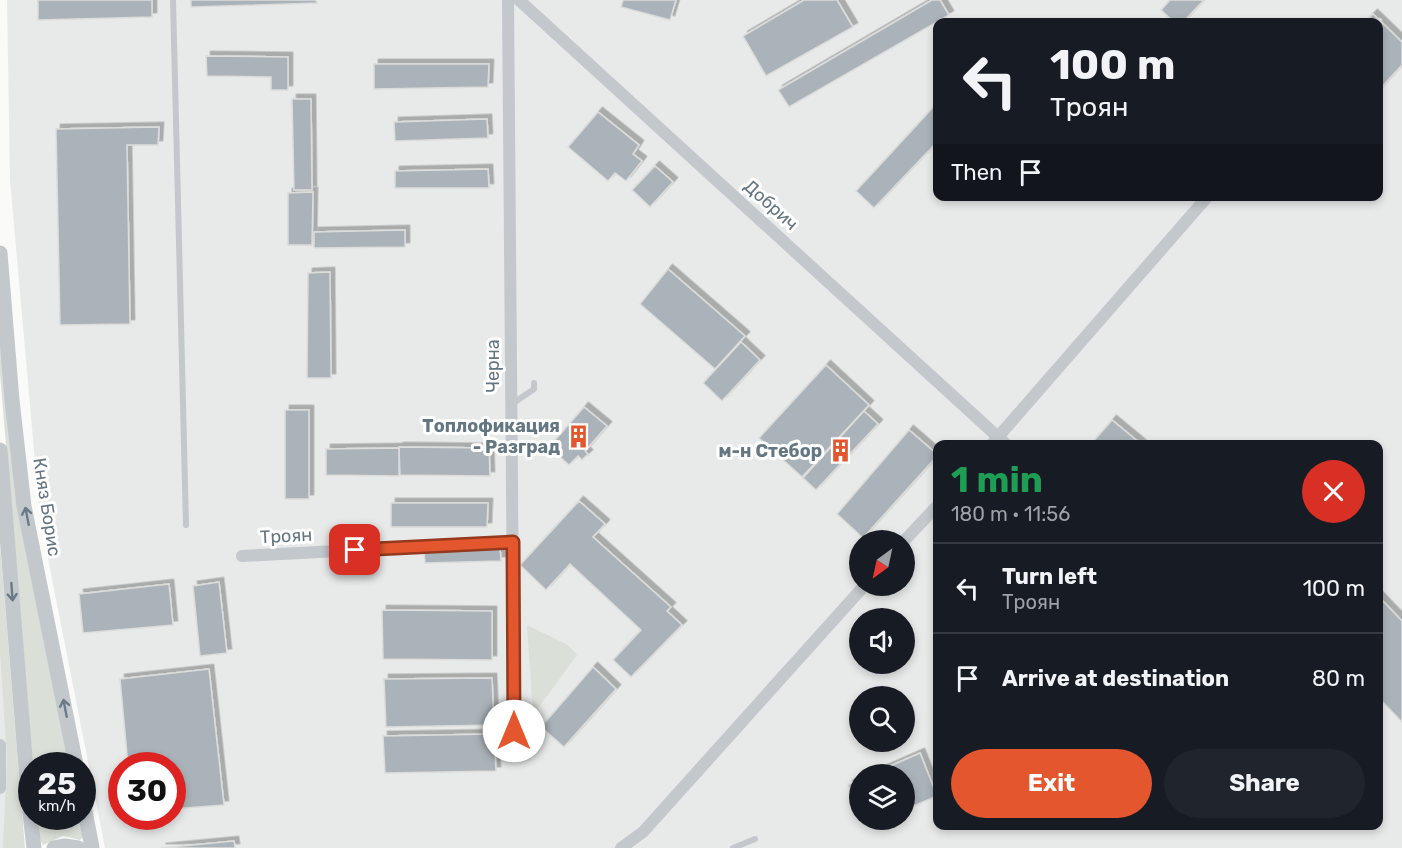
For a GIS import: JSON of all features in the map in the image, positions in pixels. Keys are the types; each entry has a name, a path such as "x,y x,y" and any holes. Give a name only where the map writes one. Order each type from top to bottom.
{"street":[{"name":"Черна","path":"508,0 514,731"},
{"name":"Добрич","path":"519,0 997,440"},
{"name":"Добрич","path":"1001,440 1204,201"},
{"name":"Княз Борис","path":"0,253 12,400 24,506 73,752"},
{"path":"0,450 34,848"},
{"path":"914,530 933,510"},
{"name":"Троян","path":"242,556 513,542"},
{"path":"621,848 643,832 855,596"},
{"path":"0,745 0,788"},
{"path":"89,830 92,848"},
{"path":"54,848 65,846 78,848"}],"lane":[{"path":"173,0 186,525"},
{"path":"511,404 534,389 534,383"},
{"path":"733,848 755,839"}],"shaded area":[{"path":"7,0 1402,0 1402,848 105,848 96,802 96,752 86,752 40,518 10,180"},
{"path":"0,336 67,752 32,752 0,374"},
{"path":"0,544 18,763 18,830 24,830 25,848 3,848 7,757 0,652"},
{"path":"0,590 15,848 0,848"},
{"path":"527,625 568,645 577,655 533,715"},
{"path":"39,830 81,830 83,837 80,840 63,836 43,845"}],"building":[{"path":"38,0 152,0 152,17 38,20"},
{"path":"191,0 316,0 317,3 191,7"},
{"path":"623,0 676,0 670,20 621,7"},
{"path":"804,0 837,0 853,27 766,76 743,36"},
{"path":"932,0 940,0 949,15 944,18 933,18 933,24 789,107 778,90"},
{"path":"1170,0 1204,0 1187,18 1170,18 1161,10"},
{"path":"1383,24 1402,42 1402,65 1383,86"},
{"path":"206,56 288,57 288,90 271,90 271,77 207,76"},
{"path":"374,64 489,64 488,87 374,89"},
{"path":"292,99 311,99 312,190 294,190"},
{"path":"933,107 933,146 874,208 856,191"},
{"path":"598,112 639,145 633,154 642,161 626,181 615,173 608,181 568,147"},
{"path":"487,119 488,138 395,141 394,122"},
{"path":"159,127 158,145 127,145 130,324 60,325 56,129"},
{"path":"655,166 673,182 650,207 632,190"},
{"path":"488,169 489,188 395,188 395,171"},
{"path":"313,192 312,245 288,245 288,193"},
{"path":"405,230 405,247 314,248 314,232"},
{"path":"668,269 745,336 715,369 640,304"},
{"path":"330,272 331,378 307,378 308,273"},
{"path":"741,342 760,360 722,401 703,383"},
{"path":"826,365 869,405 802,477 759,438"},
{"name":"Топлофикация - Разград","path":"584,407 607,426 585,451 588,454 582,460 578,456 569,465 549,447"},
{"path":"285,410 309,410 309,499 285,499"},
{"name":"м-н Стебор","path":"864,411 878,424 816,490 803,478"},
{"path":"1112,420 1136,440 1094,440"},
{"path":"909,430 933,451 933,461 870,530 854,530 837,514"},
{"path":"399,447 489,448 490,476 400,475"},
{"path":"399,448 399,476 326,475 326,449"},
{"path":"579,501 605,524 593,537 671,607 667,611 682,625 631,677 613,660 641,630 570,564 546,590 520,565"},
{"path":"391,503 488,503 487,527 391,527"},
{"path":"500,548 501,561 425,563 424,551"},
{"path":"219,582 227,653 200,656 193,586"},
{"path":"169,584 173,625 83,633 79,594"},
{"path":"1383,601 1402,621 1402,722 1383,702"},
{"path":"382,610 492,611 492,660 383,659"},
{"path":"593,667 616,689 564,747 541,727"},
{"path":"209,669 224,805 186,808 186,752 127,752 120,679"},
{"path":"492,678 494,725 386,727 384,679"},
{"path":"494,734 496,771 385,773 383,736"},
{"path":"920,753 933,786 933,798 915,805 915,764 895,764"},
{"path":"234,841 235,848 161,848"}],"place":[{"name":"Топлофикация - Разград","path":"578,436"},
{"name":"м-н Стебор","path":"840,451"}],"route":[{"path":"355,550 513,542 514,731"}]}
